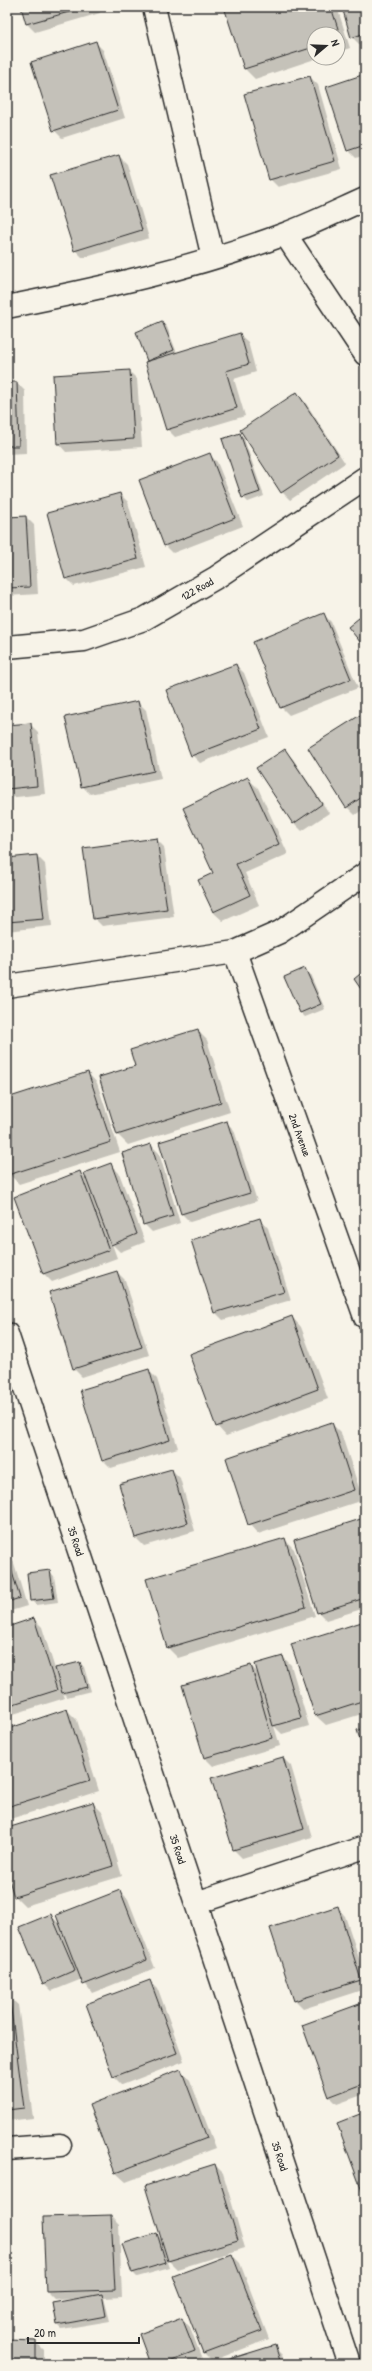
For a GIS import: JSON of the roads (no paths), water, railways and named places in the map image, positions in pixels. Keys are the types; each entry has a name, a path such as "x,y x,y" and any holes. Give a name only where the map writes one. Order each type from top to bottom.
{"street":[{"path":"154,7 213,258"},
{"path":"7,307 118,284 213,258 285,234 365,199"},
{"path":"285,234 365,354"},
{"name":"122 Road","path":"7,647 84,640 144,619 217,577 365,478"},
{"path":"7,986 236,952 280,932 365,874"},
{"name":"2nd Avenue","path":"236,952 365,1317"},
{"name":"35 Road","path":"7,1334 349,2364"},
{"path":"196,1903 365,1847"},
{"path":"7,2149 60,2145"}]}
